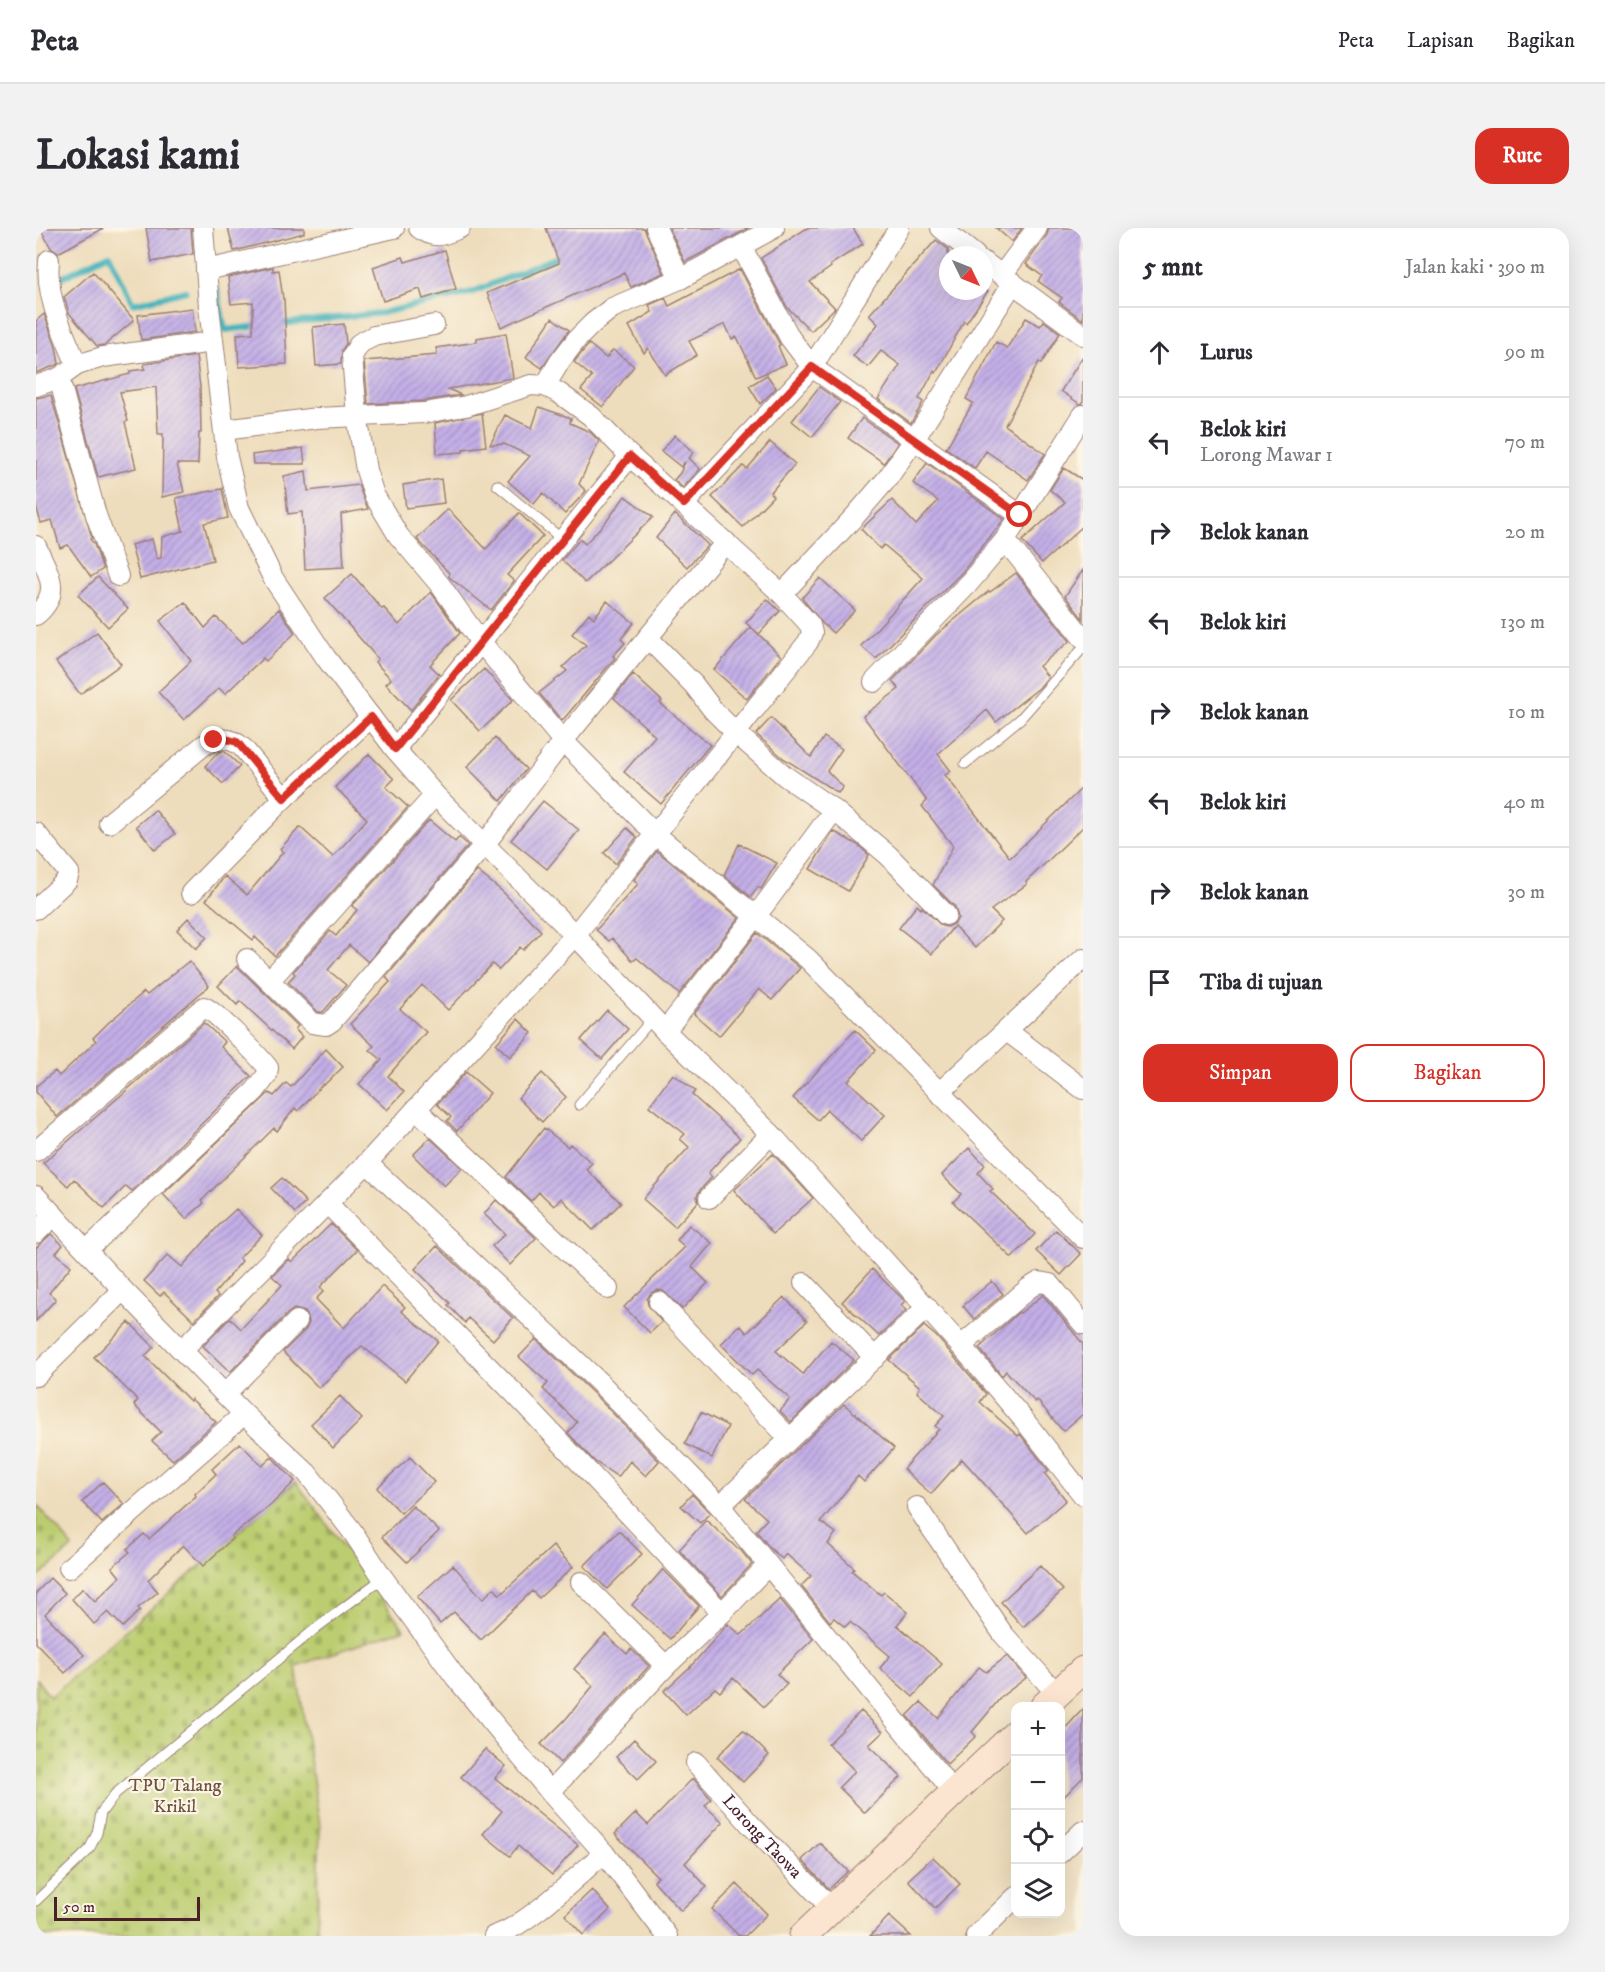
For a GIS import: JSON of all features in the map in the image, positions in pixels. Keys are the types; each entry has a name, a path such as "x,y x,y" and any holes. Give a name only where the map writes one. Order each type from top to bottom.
{"street":[{"path":"203,228 209,307 226,457 239,508 273,578 326,658 395,749 435,795 575,935 659,1024 771,1134 961,1346 1024,1420 1083,1495"},
{"path":"206,270 394,228"},
{"path":"419,228 427,234 436,236 460,228"},
{"path":"656,228 680,279"},
{"path":"545,386 560,361 593,323 612,309 680,279 774,228"},
{"path":"684,504 812,367 899,228"},
{"path":"940,228 963,246"},
{"path":"782,594 856,515 887,478 914,440 1037,228"},
{"path":"741,246 790,338 812,367 1020,515"},
{"path":"49,260 47,277 50,295 77,365"},
{"path":"993,268 1083,335"},
{"path":"434,325 374,336 360,343 354,350 351,363 366,470 374,495 398,535 447,594 480,641 563,741 656,835 808,959 1083,1238"},
{"path":"36,386 59,378 77,365 103,357 213,342"},
{"path":"59,378 96,515 118,576"},
{"path":"182,1350 367,1163 575,935 811,637 812,628 782,594 630,456 591,417 559,393 545,386 531,385 466,406 424,413 317,417 224,430"},
{"path":"874,682 968,584 1005,540 1083,415"},
{"path":"395,749 630,456"},
{"path":"1005,540 1083,638"},
{"path":"247,959 312,1023 326,1025 339,1013 485,844 563,741 726,542"},
{"path":"36,546 52,586 48,603 36,615"},
{"path":"648,638 694,685 736,734 785,776 834,810 888,855 946,915"},
{"path":"191,892 284,798 371,717"},
{"path":"109,823 204,745 222,738 237,742 284,798"},
{"path":"269,981 435,795"},
{"path":"659,1024 755,915 834,810"},
{"path":"36,833 69,873 67,880 36,909"},
{"path":"939,1092 1083,959"},
{"path":"36,1151 204,1006 261,1058 268,1068 267,1075 255,1091 87,1250"},
{"path":"1007,1031 1083,1089"},
{"path":"416,1109 608,1289"},
{"path":"709,1198 771,1134"},
{"path":"367,1163 602,1385 720,1506 953,1791"},
{"path":"36,1196 123,1290 244,1414 307,1473 328,1498 470,1695 550,1792 604,1852 667,1936"},
{"path":"327,1203 515,1394 722,1613"},
{"path":"36,1233 54,1215"},
{"path":"961,1346 1039,1282 1050,1284 1083,1324"},
{"path":"804,1283 875,1358"},
{"path":"36,1376 123,1290"},
{"path":"659,1302 789,1438"},
{"path":"720,1506 927,1307"},
{"path":"225,1394 297,1321"},
{"path":"69,1568 244,1414"},
{"path":"918,1507 1003,1634 1051,1700 1083,1670"},
{"path":"550,1792 666,1665 722,1613 768,1565"},
{"path":"581,1582 666,1665"},
{"path":"803,1936 1011,1738"},
{"name":"Lorong Taowa","path":"696,1762 750,1824 832,1909"},
{"path":"1065,1848 1083,1831"},
{"path":"494,1936 506,1932 545,1903 604,1852"},
{"path":"976,1936 1011,1903"}],"lane":[{"path":"497,485 563,540"},
{"path":"965,764 1020,719 1083,648"},
{"path":"579,1105 659,1024"},
{"path":"36,1901 89,1850 97,1833 101,1813 115,1794 315,1629 384,1578"}],"green space":[{"name":"TPU Talang Krikil","path":"296,1482 404,1629 296,1666 320,1826 317,1929 323,1936 36,1936 36,1679 50,1697"},
{"path":"36,1504 73,1547 36,1579"}],"building":[{"path":"40,228 104,228 58,253 51,248"},
{"path":"146,228 191,228 193,254 152,262"},
{"path":"228,228 304,228 304,233 234,251"},
{"path":"546,228 644,228 664,273 631,287 624,273 501,327 487,293 559,263"},
{"path":"669,228 749,228 685,262"},
{"path":"807,228 853,228 863,244 830,265 831,267 810,282 835,308 811,331 787,307 761,258"},
{"path":"996,228 1022,228 1012,242"},
{"path":"1049,228 1083,228 1083,320 1059,302 1062,298 1038,281 1042,276 1026,264 1047,235"},
{"path":"936,240 944,246 939,246 939,300 982,300 966,323 964,321 936,373 934,371 919,399 923,402 911,423 878,399 900,365 881,351 868,367 853,356 878,324 869,315"},
{"path":"445,250 456,289 423,299 420,289 383,301 373,267 403,257 405,262"},
{"path":"273,267 273,271 279,270 284,299 287,364 239,367 237,334 253,333 253,302 231,304 228,277"},
{"path":"740,269 780,345 778,346 786,364 756,377 737,337 732,339 725,324 689,341 697,355 665,375 648,348 644,353 629,326 652,312 649,305 665,298 669,306"},
{"path":"93,272 134,320 105,345 97,346 69,313 64,297"},
{"path":"192,308 195,332 141,340 138,315"},
{"path":"44,314 56,347 59,364 36,373 36,321"},
{"path":"552,318 569,330 542,368 526,357"},
{"path":"1026,318 1040,326 1044,321 1060,333 1041,364 1039,362 1005,425 1045,454 1028,480 986,451 975,468 946,448 973,403 966,399 996,342 1007,348"},
{"path":"344,324 346,344 342,350 341,364 316,366 313,327"},
{"path":"506,333 513,378 448,389 461,395 423,401 368,404 364,361 437,355 436,348 477,342 477,338"},
{"path":"589,344 606,358 613,350 634,366 603,407 581,390 592,377 574,362"},
{"path":"196,356 200,387 201,433 199,433 198,464 177,464 184,492 162,497 163,434 158,434 156,387 120,392 128,421 125,422 136,468 98,477 74,389 130,374 130,371 145,369 144,364"},
{"path":"1083,356 1083,403 1080,404 1061,391"},
{"path":"767,375 776,388 760,404 749,386"},
{"path":"819,387 840,402 812,437 792,421"},
{"path":"51,395 92,538 90,539 103,569 91,577 68,545 60,548 52,520 41,523 36,506 36,398"},
{"path":"539,407 571,418 570,423 590,432 599,441 579,484 586,491 565,514 543,493 534,504 508,481 530,456 504,444 490,445 505,415 532,428"},
{"path":"482,413 486,446 463,449 463,452 437,454 435,423"},
{"path":"862,418 898,443 884,463 848,438"},
{"path":"675,435 694,452 689,458 700,469 683,488 674,480 685,462 681,467 661,451"},
{"path":"770,442 795,464 770,493 773,496 743,527 712,497 743,466 747,469"},
{"path":"303,448 305,464 253,464 252,455"},
{"path":"927,463 1004,519 963,571 876,659 861,646 923,578 884,545 880,549 861,529 892,500 916,525 938,501 913,483"},
{"path":"1064,468 1083,480 1083,526 1042,563 1022,541 1065,502 1050,490"},
{"path":"306,471 308,491 358,485 368,509 341,514 344,567 305,569 302,512 288,514 284,476"},
{"path":"441,479 444,503 406,508 403,485"},
{"path":"222,489 228,518 204,523 213,560 140,579 131,545 152,539 157,559 161,558 162,537 183,531 176,498"},
{"path":"625,496 653,517 585,583 562,560 580,539 585,544"},
{"path":"448,509 486,549 519,513 543,536 507,575 514,581 491,610 449,577 449,573 417,539"},
{"path":"675,514 708,545 687,567 656,538"},
{"path":"1083,570 1083,619 1065,596"},
{"path":"1016,573 1070,641 1039,666 1048,677 1039,688 996,722 987,710 938,754 951,771 945,775 1010,858 1083,787 1083,827 1026,882 1027,884 991,910 1002,921 975,948 954,926 932,954 899,928 917,905 942,926 948,927 955,923 958,918 955,907 933,885 953,846 922,806 927,801 863,716 899,689 892,681 936,635 989,591"},
{"path":"352,574 399,625 431,592 460,633 430,665 439,674 411,710 386,684 391,679 375,662 378,659 325,598"},
{"path":"98,577 128,609 108,627 78,595"},
{"path":"820,578 855,610 833,633 802,598"},
{"path":"767,599 780,611 759,634 746,623"},
{"path":"607,601 634,623 621,639 625,643 613,656 615,658 562,721 539,693 567,671 563,667 586,645 572,634 589,613 594,618"},
{"path":"185,602 205,628 216,617 243,643 279,609 295,633 266,661 263,658 225,694 219,688 184,720 158,692 191,661 160,621"},
{"path":"751,627 781,656 747,699 714,670"},
{"path":"97,632 121,664 80,694 56,662"},
{"path":"484,669 513,700 480,731 451,700"},
{"path":"633,674 662,701 660,703 710,745 661,804 624,772 655,736 614,698"},
{"path":"771,718 811,757 824,737 842,749 827,771 843,787 838,793 783,758 756,734"},
{"path":"495,738 526,769 501,801 467,767"},
{"path":"224,751 240,766 223,784 205,766 219,752"},
{"path":"369,754 394,779 386,787 408,807 275,956 255,937 253,940 206,900 225,876 247,895 283,852 280,849 300,827 333,857 367,819 335,787"},
{"path":"543,801 579,830 547,869 511,840"},
{"path":"155,810 175,834 155,850 136,826"},
{"path":"429,820 455,842 459,837 468,845 368,962 349,945 328,970 346,985 323,1012 318,1012 288,982 295,974 293,972 330,931 336,936 357,910 352,906"},
{"path":"627,828 637,837 616,864 604,853"},
{"path":"833,831 858,845 869,855 848,891 810,869"},
{"path":"739,844 777,863 761,889 758,887 751,897 724,875"},
{"path":"657,851 739,918 679,994 637,958 633,961 612,938 609,941 596,930 638,884 634,880"},
{"path":"477,871 503,892 541,931 523,950 520,947 499,970 492,964 448,1010 422,985 400,1009 426,1032 388,1076 404,1092 387,1110 359,1084 382,1060 370,1050 374,1046 350,1024 390,982 386,977"},
{"path":"188,918 207,937 196,949 177,930"},
{"path":"757,933 800,968 772,1000 759,989 719,1036 694,1014"},
{"path":"189,961 209,986 57,1117 36,1092 36,1086 55,1071 59,1076 96,1041 93,1038 108,1023 144,992 147,995"},
{"path":"237,966 298,1026 295,1029 302,1037 292,1049 240,1001 237,1005 218,986"},
{"path":"607,1010 628,1029 602,1059 581,1040"},
{"path":"518,1019 532,1033 510,1057 496,1044"},
{"path":"204,1023 225,1042 221,1047 251,1076 132,1191 126,1186 104,1208 74,1179 68,1186 43,1163"},
{"path":"855,1030 876,1050 848,1081 885,1115 861,1141 827,1110 818,1120 793,1098"},
{"path":"326,1049 343,1067 323,1084 298,1111 295,1108 277,1131 274,1128 202,1200 204,1203 186,1219 163,1194 269,1093 274,1096 286,1083 291,1087"},
{"path":"466,1072 490,1093 457,1131 447,1121 451,1117 437,1104"},
{"path":"542,1073 566,1097 542,1122 518,1098"},
{"path":"673,1074 695,1091 692,1095 740,1138 708,1173 712,1177 700,1190 697,1196 698,1202 675,1227 643,1199 689,1147 680,1139 685,1134 649,1106"},
{"path":"544,1128 568,1147 570,1144 592,1163 586,1169 621,1203 593,1230 561,1198 554,1206 539,1192 531,1201 506,1177"},
{"path":"430,1138 462,1168 444,1186 413,1155"},
{"path":"969,1148 985,1165 978,1173 993,1189 990,1191 1035,1234 1012,1258 953,1202 961,1194 942,1175"},
{"path":"773,1154 813,1198 773,1234 734,1190"},
{"path":"282,1178 306,1202 295,1213 271,1188"},
{"path":"496,1200 536,1238 510,1265 492,1246 505,1234 484,1214"},
{"path":"236,1209 262,1235 239,1258 242,1261 215,1293 218,1296 194,1321 164,1292 160,1296 144,1281 168,1255 182,1267"},
{"path":"331,1224 357,1250 320,1287 324,1291 316,1299 344,1328 382,1286 405,1307 401,1311 438,1341 405,1381 362,1346 319,1388 283,1352 309,1323 305,1312 294,1309 230,1372 203,1346 230,1318 241,1329 282,1285 272,1276 289,1259 292,1262"},
{"path":"689,1225 712,1243 692,1267 708,1283 682,1309 663,1291 657,1290 651,1293 647,1299 648,1305 662,1322 650,1333 624,1307 685,1247 677,1240"},
{"path":"1056,1230 1081,1254 1061,1275 1036,1251"},
{"path":"51,1234 63,1245 56,1253 71,1266 49,1293 56,1299 36,1321 36,1248"},
{"path":"437,1246 513,1318 493,1340 468,1318 465,1323 448,1305 450,1303 415,1269"},
{"path":"872,1269 905,1301 901,1305 906,1310 879,1336 842,1302"},
{"path":"992,1281 1003,1294 974,1319 963,1306"},
{"path":"1043,1295 1083,1344 1083,1414 1063,1431 1037,1400 1035,1402 1006,1371 1002,1376 979,1348 1019,1312"},
{"path":"784,1297 807,1321 776,1351 803,1374 831,1341 854,1360 791,1422 780,1411 790,1399 757,1370 752,1375 721,1344 740,1325 747,1333"},
{"path":"129,1322 154,1347 145,1356 190,1401 191,1399 216,1422 173,1460 152,1441 161,1432 134,1405 138,1400 94,1357"},
{"path":"924,1326 937,1337 986,1394 980,1402 1018,1436 1020,1434 1049,1471 1045,1474 1066,1500 1028,1533 962,1459 931,1494 903,1469 939,1429 935,1426 944,1416 917,1392 920,1387 889,1360"},
{"path":"536,1339 659,1461 646,1476 630,1461 618,1477 594,1461 568,1433 577,1422 543,1389 548,1383 519,1357"},
{"path":"340,1396 362,1419 333,1448 311,1424"},
{"path":"844,1404 894,1448 864,1482 858,1476 821,1522 836,1533 828,1544 854,1568 852,1571 881,1595 884,1592 908,1612 897,1625 942,1664 913,1697 880,1668 890,1656 850,1622 845,1627 834,1618 830,1622 801,1586 811,1576 786,1554 782,1559 770,1548 756,1531 767,1519 745,1499"},
{"path":"701,1412 728,1426 712,1458 685,1444"},
{"path":"240,1443 262,1466 272,1457 295,1481 271,1505 231,1536 233,1538 203,1566 183,1545 148,1580 158,1592 138,1608 140,1610 123,1627 108,1612 94,1624 72,1599 83,1588 95,1601 120,1577 112,1567 130,1552 127,1549 144,1534 149,1539 196,1496 195,1494 216,1474 212,1469"},
{"path":"410,1457 434,1482 401,1513 377,1488"},
{"path":"103,1482 124,1504 102,1523 82,1502"},
{"path":"692,1494 710,1513 700,1523 681,1506"},
{"path":"413,1506 439,1531 407,1562 382,1537"},
{"path":"706,1520 739,1548 752,1564 722,1596 679,1550"},
{"path":"619,1531 642,1554 607,1589 584,1566"},
{"path":"553,1546 573,1567 539,1598 532,1591 481,1640 454,1612 440,1624 417,1597 453,1565 483,1599 494,1588 500,1595"},
{"path":"1040,1566 1063,1590 1023,1627 1001,1602"},
{"path":"663,1569 699,1606 670,1639 632,1605"},
{"path":"50,1578 65,1593 45,1614 84,1655 65,1673 36,1643 36,1593"},
{"path":"780,1599 813,1639 777,1674 787,1684 764,1707 733,1678 720,1692 715,1688 686,1715 664,1691 691,1666 728,1624 741,1635"},
{"path":"605,1634 627,1654 631,1649 649,1666 560,1763 541,1744 565,1720 593,1686 574,1669"},
{"path":"1007,1656 1026,1678 1002,1696 972,1732 976,1736 947,1764 907,1716 921,1702 938,1718 979,1667 986,1672"},
{"path":"1083,1709 1083,1777 1065,1796 1065,1756 1065,1729"},
{"path":"861,1711 883,1732 869,1745 901,1777 865,1813 839,1787 855,1771 828,1744"},
{"path":"743,1730 769,1755 743,1782 717,1757"},
{"path":"634,1739 656,1761 638,1779 616,1757"},
{"path":"485,1749 506,1766 495,1778 578,1845 552,1875 518,1846 510,1856 483,1834 502,1811 461,1777"},
{"path":"693,1778 711,1799 705,1806 723,1822 685,1863 707,1887 681,1911 654,1881 658,1877 615,1834 636,1813 648,1825"},
{"path":"820,1843 848,1871 829,1889 802,1860"},
{"path":"933,1857 960,1884 935,1908 908,1880"},
{"path":"737,1884 767,1914 745,1936 739,1936 712,1909"},
{"path":"592,1890 610,1910 583,1935 565,1915"},
{"path":"889,1916 911,1936 870,1936"}],"waterway":[{"path":"53,282 109,254 133,304 186,291"},
{"path":"279,324 382,313 473,292 564,254"},
{"path":"217,289 225,330 260,326"}],"route":[{"path":"214,740 222,738 237,742 284,798 371,717 395,749 630,456 684,504 812,367 1020,515"}]}
